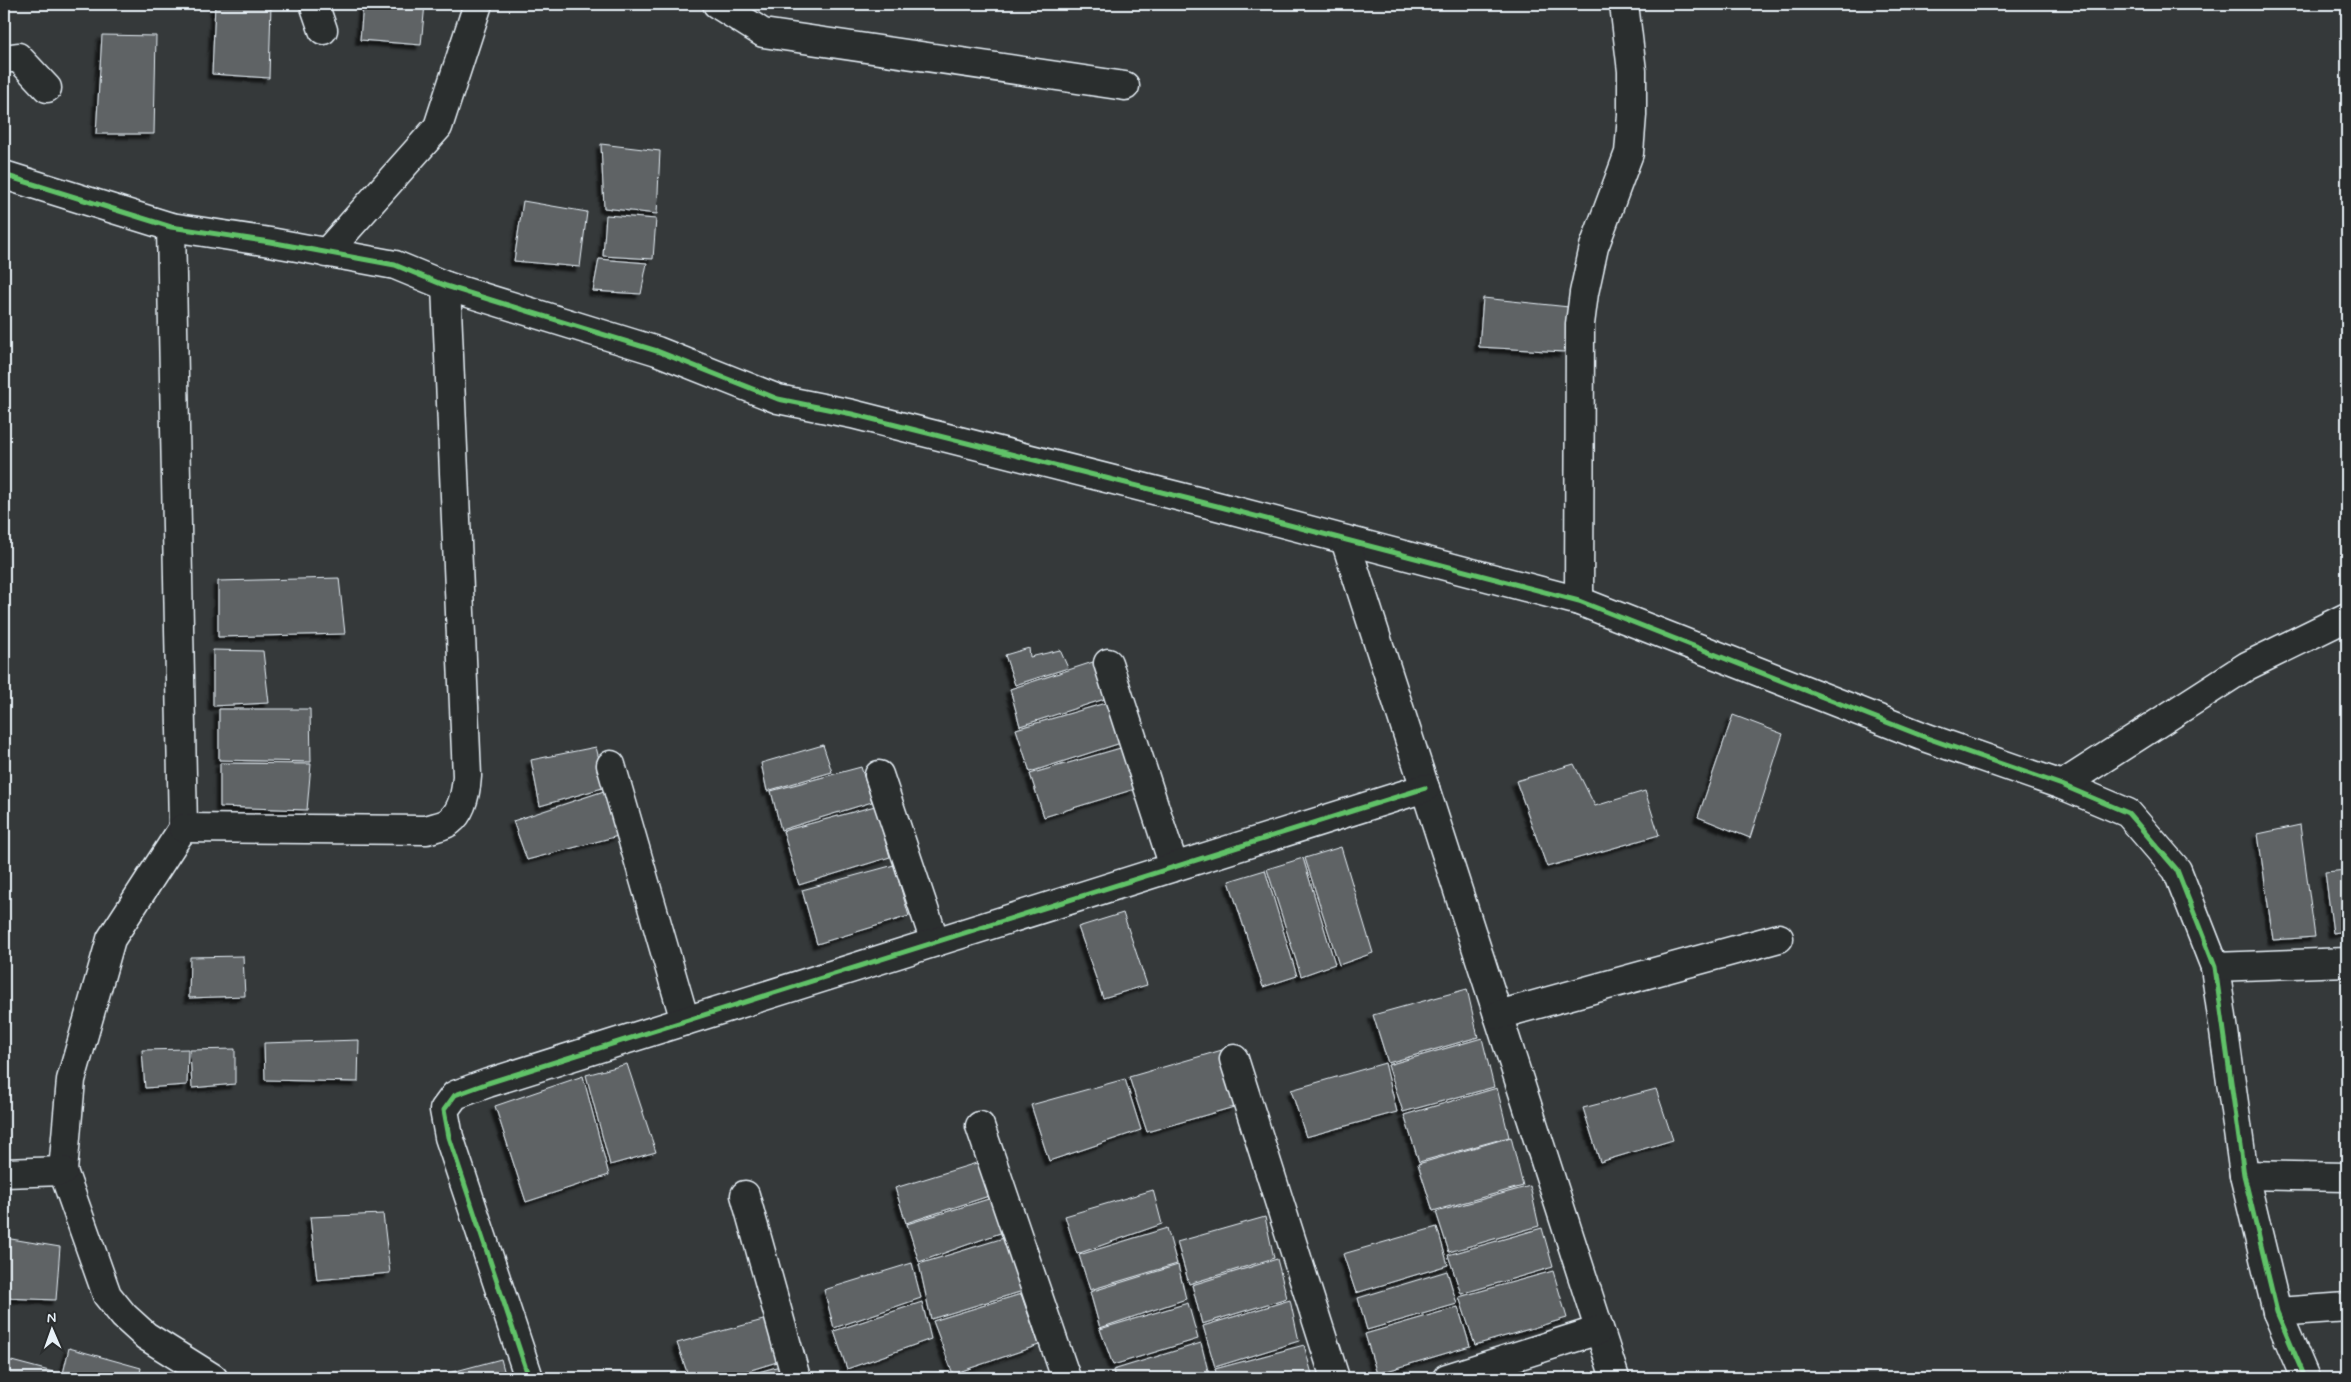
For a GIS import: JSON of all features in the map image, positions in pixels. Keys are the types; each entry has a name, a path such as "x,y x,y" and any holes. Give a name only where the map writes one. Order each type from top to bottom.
{"street":[{"path":"314,4 323,30"},
{"path":"326,253 438,127 478,4"},
{"path":"718,4 763,33 1125,86"},
{"path":"1578,601 1580,324 1584,293 1594,247 1628,153 1632,115 1632,72 1624,4"},
{"path":"4,59 18,57 47,88"},
{"path":"4,175 171,227 270,242 395,265 446,286 657,351 778,399 852,414 1578,601 1927,738 2062,785 2128,813 2177,870 2214,967 2244,1175 2276,1312 2305,1378"},
{"path":"171,227 183,828 110,939 71,1080 62,1171 107,1295 124,1316 146,1336 213,1378"},
{"path":"183,828 427,830 450,822 460,808 466,792 467,776 446,286"},
{"path":"1345,540 1615,1378"},
{"path":"2062,785 2247,666 2347,617"},
{"path":"1108,663 1174,867"},
{"path":"611,766 685,1021"},
{"path":"879,775 935,942"},
{"path":"530,1378 449,1137 444,1110 455,1095 488,1082 1425,788"},
{"path":"1498,1014 1779,938"},
{"path":"2214,967 2347,962"},
{"path":"1234,1059 1335,1378"},
{"path":"980,1126 1066,1378"},
{"path":"4,1173 62,1171"},
{"path":"2244,1175 2347,1177"},
{"path":"745,1196 796,1378"},
{"path":"2276,1312 2347,1307"},
{"path":"1447,1378 1599,1330"}],"building":[{"path":"215,4 271,4 269,78 212,74"},
{"path":"363,4 425,4 421,45 360,40"},
{"path":"102,35 156,36 154,134 96,134"},
{"path":"601,144 660,151 657,214 604,208"},
{"path":"523,201 587,212 580,267 514,261"},
{"path":"606,215 656,219 653,259 603,256"},
{"path":"599,259 647,263 641,294 593,291"},
{"path":"1483,298 1569,307 1564,352 1479,347"},
{"path":"339,578 345,634 218,637 218,581"},
{"path":"1029,648 1030,657 1060,650 1068,668 1015,685 1005,655"},
{"path":"213,650 263,651 269,703 213,706"},
{"path":"1099,660 1111,697 1020,726 1010,689"},
{"path":"1109,702 1121,743 1030,772 1016,729"},
{"path":"219,709 310,709 311,762 219,760"},
{"path":"1733,715 1783,734 1750,838 1698,817"},
{"path":"823,745 832,772 767,791 761,763"},
{"path":"596,747 606,787 540,806 531,760"},
{"path":"1124,747 1135,789 1044,817 1030,774"},
{"path":"220,763 311,764 307,810 220,807"},
{"path":"1574,764 1595,806 1645,791 1659,835 1547,867 1516,781"},
{"path":"861,767 872,802 781,830 771,791"},
{"path":"604,791 618,836 527,860 513,821"},
{"path":"875,806 890,857 799,885 783,831"},
{"path":"2300,825 2315,937 2273,940 2258,834"},
{"path":"1341,847 1373,953 1339,965 1305,858"},
{"path":"1303,858 1335,964 1301,976 1267,869"},
{"path":"894,865 909,916 817,944 802,890"},
{"path":"1265,870 1297,976 1263,987 1229,881"},
{"path":"2347,870 2347,931 2333,933 2325,872"},
{"path":"1123,913 1147,985 1103,998 1078,927"},
{"path":"243,956 245,996 189,998 190,957"},
{"path":"1467,989 1478,1037 1388,1063 1373,1015"},
{"path":"1482,1038 1494,1087 1403,1112 1388,1065"},
{"path":"359,1040 358,1082 265,1080 264,1043"},
{"path":"188,1049 187,1085 145,1088 142,1050"},
{"path":"235,1049 235,1084 192,1088 190,1050"},
{"path":"1222,1050 1234,1107 1147,1132 1129,1077"},
{"path":"1385,1063 1397,1112 1306,1137 1291,1090"},
{"path":"627,1064 656,1152 610,1165 586,1075"},
{"path":"583,1076 609,1175 526,1202 495,1106"},
{"path":"1125,1079 1141,1130 1049,1161 1031,1105"},
{"path":"1497,1088 1509,1137 1419,1162 1404,1115"},
{"path":"1656,1089 1673,1140 1600,1162 1583,1108"},
{"path":"1511,1137 1523,1186 1433,1211 1418,1164"},
{"path":"983,1161 992,1195 906,1223 895,1188"},
{"path":"1530,1186 1539,1226 1449,1252 1436,1212"},
{"path":"1153,1190 1162,1224 1077,1254 1065,1216"},
{"path":"995,1197 1003,1232 919,1262 907,1224"},
{"path":"383,1214 390,1273 317,1280 310,1217"},
{"path":"1265,1217 1274,1258 1189,1284 1177,1242"},
{"path":"1437,1227 1448,1265 1356,1293 1343,1254"},
{"path":"1167,1228 1177,1264 1090,1290 1079,1255"},
{"path":"1542,1228 1553,1267 1461,1294 1448,1255"},
{"path":"1007,1237 1023,1291 931,1319 919,1264"},
{"path":"5,1238 60,1247 56,1300 4,1298"},
{"path":"1277,1259 1287,1298 1202,1324 1192,1285"},
{"path":"912,1263 921,1298 834,1328 824,1290"},
{"path":"1178,1265 1186,1299 1100,1328 1090,1292"},
{"path":"1447,1271 1457,1304 1367,1330 1358,1298"},
{"path":"1553,1271 1567,1318 1475,1345 1459,1297"},
{"path":"1021,1294 1039,1345 953,1374 933,1321"},
{"path":"1290,1300 1299,1341 1215,1367 1203,1326"},
{"path":"922,1302 931,1339 847,1369 834,1331"},
{"path":"1188,1303 1198,1339 1113,1365 1100,1329"},
{"path":"1458,1307 1470,1346 1377,1374 1365,1334"},
{"path":"767,1319 777,1362 725,1378 689,1378 677,1343"},
{"path":"1201,1343 1209,1375 1199,1378 1115,1378 1113,1370"},
{"path":"1304,1345 1313,1378 1218,1378 1215,1369"},
{"path":"69,1348 141,1368 139,1378 62,1378"},
{"path":"4,1359 57,1373 56,1378 4,1378"},
{"path":"501,1359 506,1378 430,1378"},
{"path":"780,1366 783,1378 737,1378"}],"cycle path":[{"path":"4,175 171,227 270,242 395,265 446,286 657,351 778,399 852,414 1217,506 1579,601 1927,738 2062,785 2128,813 2177,870 2215,967 2244,1175 2277,1312 2305,1378"},
{"path":"529,1378 449,1137 444,1110 455,1095 1425,788"}]}
